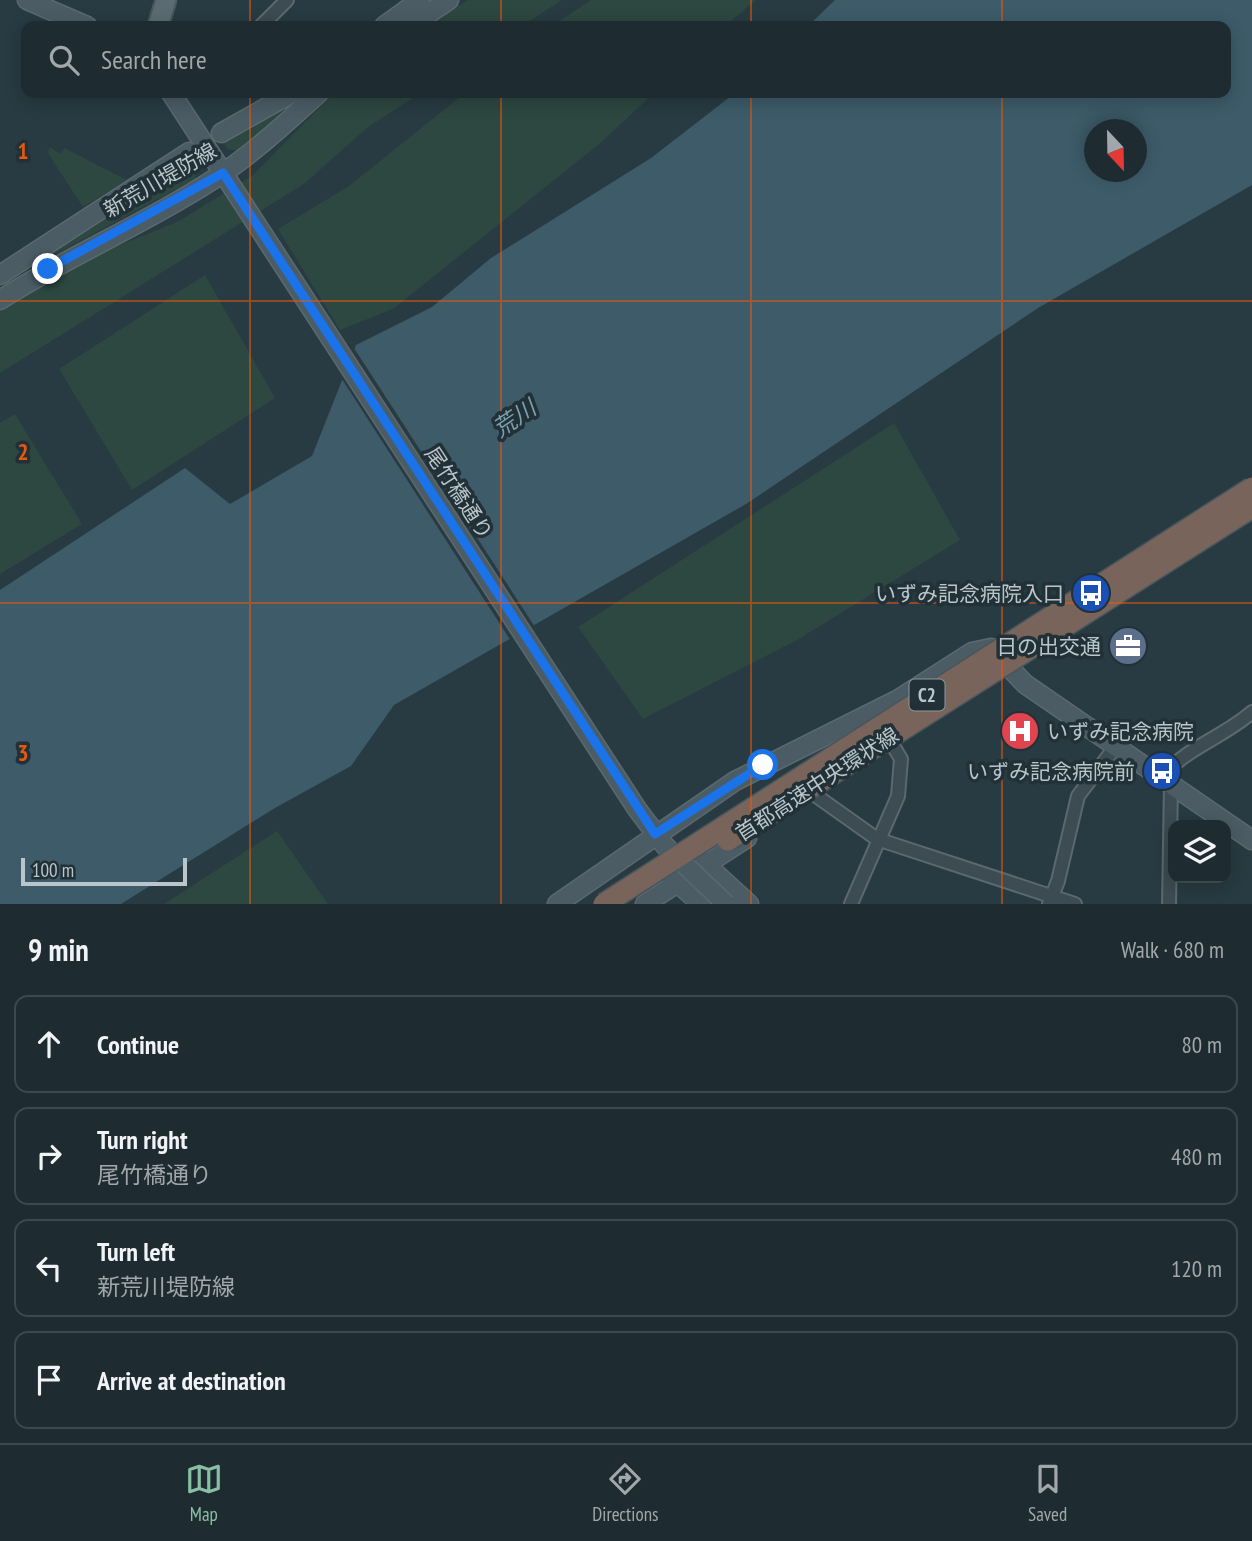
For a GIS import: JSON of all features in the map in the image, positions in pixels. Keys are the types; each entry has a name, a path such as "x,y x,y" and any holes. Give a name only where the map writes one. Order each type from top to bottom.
{"highway":[{"name":"首都高速中央環状線","path":"604,904 1252,488"},
{"name":"首都高速中央環状線","path":"631,904 1252,507"}],"main road":[{"path":"27,0 75,21"},
{"path":"160,21 166,0"},
{"path":"391,21 420,0"},
{"path":"418,21 449,0"},
{"name":"尾竹橋通り","path":"174,98 637,808 660,840 726,904"},
{"name":"新荒川堤防線","path":"221,133 283,98"},
{"name":"新荒川堤防線","path":"0,300 48,269 228,180 314,98"},
{"name":"新荒川堤防線","path":"0,275 189,152"},
{"name":"新荒川堤防線","path":"0,286 27,269 48,269"},
{"path":"618,904 672,878 1005,662 1252,497"},
{"path":"700,860 815,795 892,744 1005,662 1252,517"},
{"path":"557,904 660,840 735,781 897,700 972,652 991,648 1025,684 1252,840"},
{"path":"700,860 749,904"},
{"path":"645,904 672,878"},
{"path":"672,878 701,904"}],"street":[{"path":"266,21 287,0"},
{"path":"1169,904 1166,781 1174,762 1238,724 1252,712"},
{"path":"850,904 898,796 902,774 901,759 892,744"},
{"path":"1050,900 1078,796 1116,746"},
{"path":"815,795 877,839 1050,900 1075,904"}],"green space":[{"path":"468,0 562,0 530,21 435,21"},
{"path":"591,0 756,0 731,21 560,21"},
{"path":"329,98 413,98 368,127 304,184 0,373 0,309 56,271 179,221 253,175"},
{"path":"459,98 649,98 598,145 393,309 340,330 278,229 349,186"},
{"path":"286,105 288,111 239,151 228,149 221,138"},
{"path":"50,147 60,154 64,148 127,180 83,207 47,152"},
{"path":"193,160 197,168 195,179 43,261 31,263 102,215"},
{"path":"205,275 275,398 132,490 59,369"},
{"path":"15,414 82,524 0,574 0,423"},
{"path":"894,423 960,540 797,640 643,719 578,627"},
{"path":"277,831 328,904 164,904"}],"water":[{"name":"荒川","path":"835,0 1252,0 1252,185 1038,308 746,504 394,705 351,766 275,808 121,904 0,904 0,590 185,468 230,504 312,456 356,345 432,307 491,258 651,158 729,98 1231,98 1231,21 813,21"}],"pier":[{"path":"352,345 535,627 511,641 340,376"}],"place":[{"name":"いずみ記念病院入口","path":"1091,593"},
{"name":"日の出交通","path":"1128,646"},
{"name":"いずみ記念病院","path":"1020,731"},
{"name":"いずみ記念病院前","path":"1162,771"}],"route":[{"path":"48,269 223,173 655,834 763,765"}]}
